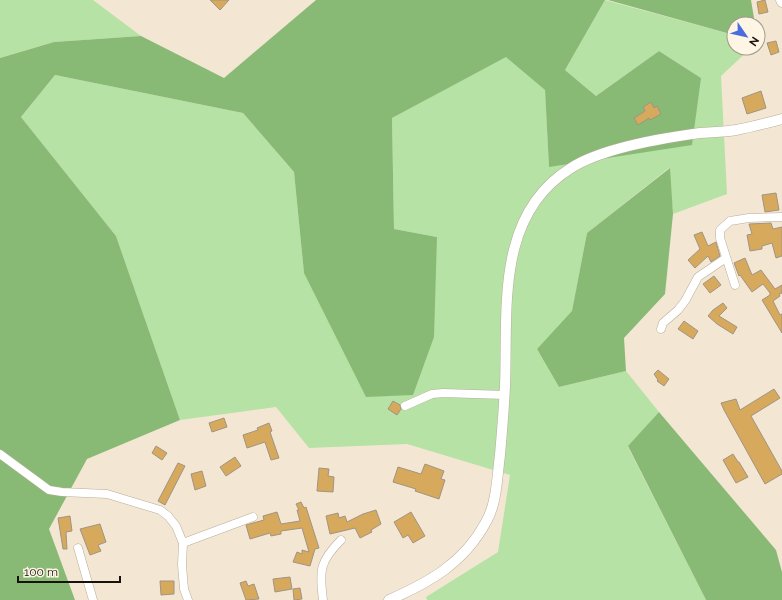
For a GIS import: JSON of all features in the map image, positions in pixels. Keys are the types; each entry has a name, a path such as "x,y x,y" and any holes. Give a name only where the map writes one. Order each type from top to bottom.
{"street":[{"path":"389,600 404,597 458,559 478,536 488,520 497,480 505,395 506,320 514,248 520,228 540,194 553,181 572,167 584,161 624,148 675,137 735,130 782,119"},
{"path":"735,285 719,234 724,226 730,221 749,218 782,217"},
{"path":"661,329 663,323 678,310 685,301 698,277 726,258"},
{"path":"405,406 432,394 505,395"},
{"path":"0,454 49,490 107,494 160,510 168,516 176,526 183,543 182,565 184,589 188,600"},
{"path":"183,543 253,517"},
{"path":"323,600 322,569 329,552 341,540"},
{"path":"78,548 92,600"}],"green space":[{"path":"0,0 93,0 141,36 54,42 0,58"},
{"path":"316,0 605,0 565,70 596,96 659,51 701,78 692,145 549,167 545,90 506,57 392,118 394,229 437,237 434,337 413,395 366,397 304,273 294,172 243,113 55,75 21,117 116,236 180,420 87,459 49,529 75,600 0,600 0,58 54,42 141,36 224,78"},
{"path":"605,0 726,33 726,56 742,56 721,76 727,194 673,214 669,168 587,233 572,312 537,349 559,387 626,371 659,412 628,447 706,600 427,600 426,597 498,552 510,475 407,444 309,448 276,407 180,420 116,236 21,117 55,75 243,113 294,172 304,273 437,237 394,229 392,118 506,56 545,90 549,167 701,78 659,51 596,96 565,70"},
{"path":"608,0 751,0 754,16 726,16 726,33"},
{"path":"670,168 673,214 665,294 624,338 626,371 559,387 537,349 572,311 587,233"},
{"path":"659,412 776,550 782,572 782,600 706,600 628,446"}],"building":[{"path":"210,0 229,0 220,10"},
{"path":"765,0 768,12 759,14 757,2"},
{"path":"776,41 779,52 771,55 767,43"},
{"path":"761,91 766,108 747,114 742,98"},
{"path":"651,102 654,108 657,106 661,114 650,120 649,118 638,125 634,118 645,111 643,107"},
{"path":"776,193 779,210 765,212 762,195"},
{"path":"771,223 773,229 782,227 782,256 776,258 772,243 762,246 762,249 750,251 747,235 752,234 749,224"},
{"path":"702,232 708,246 716,242 720,256 711,262 708,256 695,268 688,260 700,249 694,235"},
{"path":"745,258 752,275 761,270 775,289 782,285 782,293 779,294 780,296 773,301 780,315 782,314 782,333 762,300 770,295 770,293 763,284 752,292 740,275 739,276 734,263"},
{"path":"714,276 721,285 710,293 703,284"},
{"path":"723,303 727,308 719,316 737,327 733,334 717,324 708,316 713,310"},
{"path":"684,321 698,331 693,339 678,329"},
{"path":"658,370 669,379 664,386 657,381 658,380 654,374"},
{"path":"774,389 780,398 751,416 782,471 782,474 765,484 721,403 736,399 740,410"},
{"path":"393,401 400,405 401,409 397,415 388,409"},
{"path":"224,418 227,427 212,432 209,423"},
{"path":"269,423 272,431 270,432 279,458 271,460 265,442 247,448 243,435 258,430 257,428"},
{"path":"156,446 167,453 162,460 152,453"},
{"path":"733,454 748,477 736,483 723,460"},
{"path":"235,457 241,466 226,476 220,467"},
{"path":"178,463 185,466 165,505 158,501"},
{"path":"425,464 444,471 441,479 445,480 439,499 415,491 416,489 393,482 398,467 421,474"},
{"path":"319,468 329,469 328,476 334,477 333,492 317,491"},
{"path":"202,471 206,486 195,490 191,474"},
{"path":"301,502 304,508 306,507 319,548 315,549 310,566 293,562 297,552 302,554 302,550 309,552 302,528 281,531 281,534 271,536 270,533 250,539 246,525 264,520 263,516 277,512 281,524 300,521 297,510 299,510 296,504"},
{"path":"376,510 381,524 371,530 372,532 360,538 355,528 330,534 326,516 338,513 339,518 345,516 347,522 363,514"},
{"path":"411,512 425,536 413,543 408,535 403,538 394,522"},
{"path":"70,516 72,531 66,532 67,549 63,549 58,518"},
{"path":"100,524 106,542 98,545 101,551 90,555 80,529"},
{"path":"290,577 292,589 275,592 273,579"},
{"path":"160,581 174,581 174,594 161,595"},
{"path":"246,581 248,586 254,584 259,599 246,600 240,583"},
{"path":"300,588 302,599 294,600 293,589"}]}
